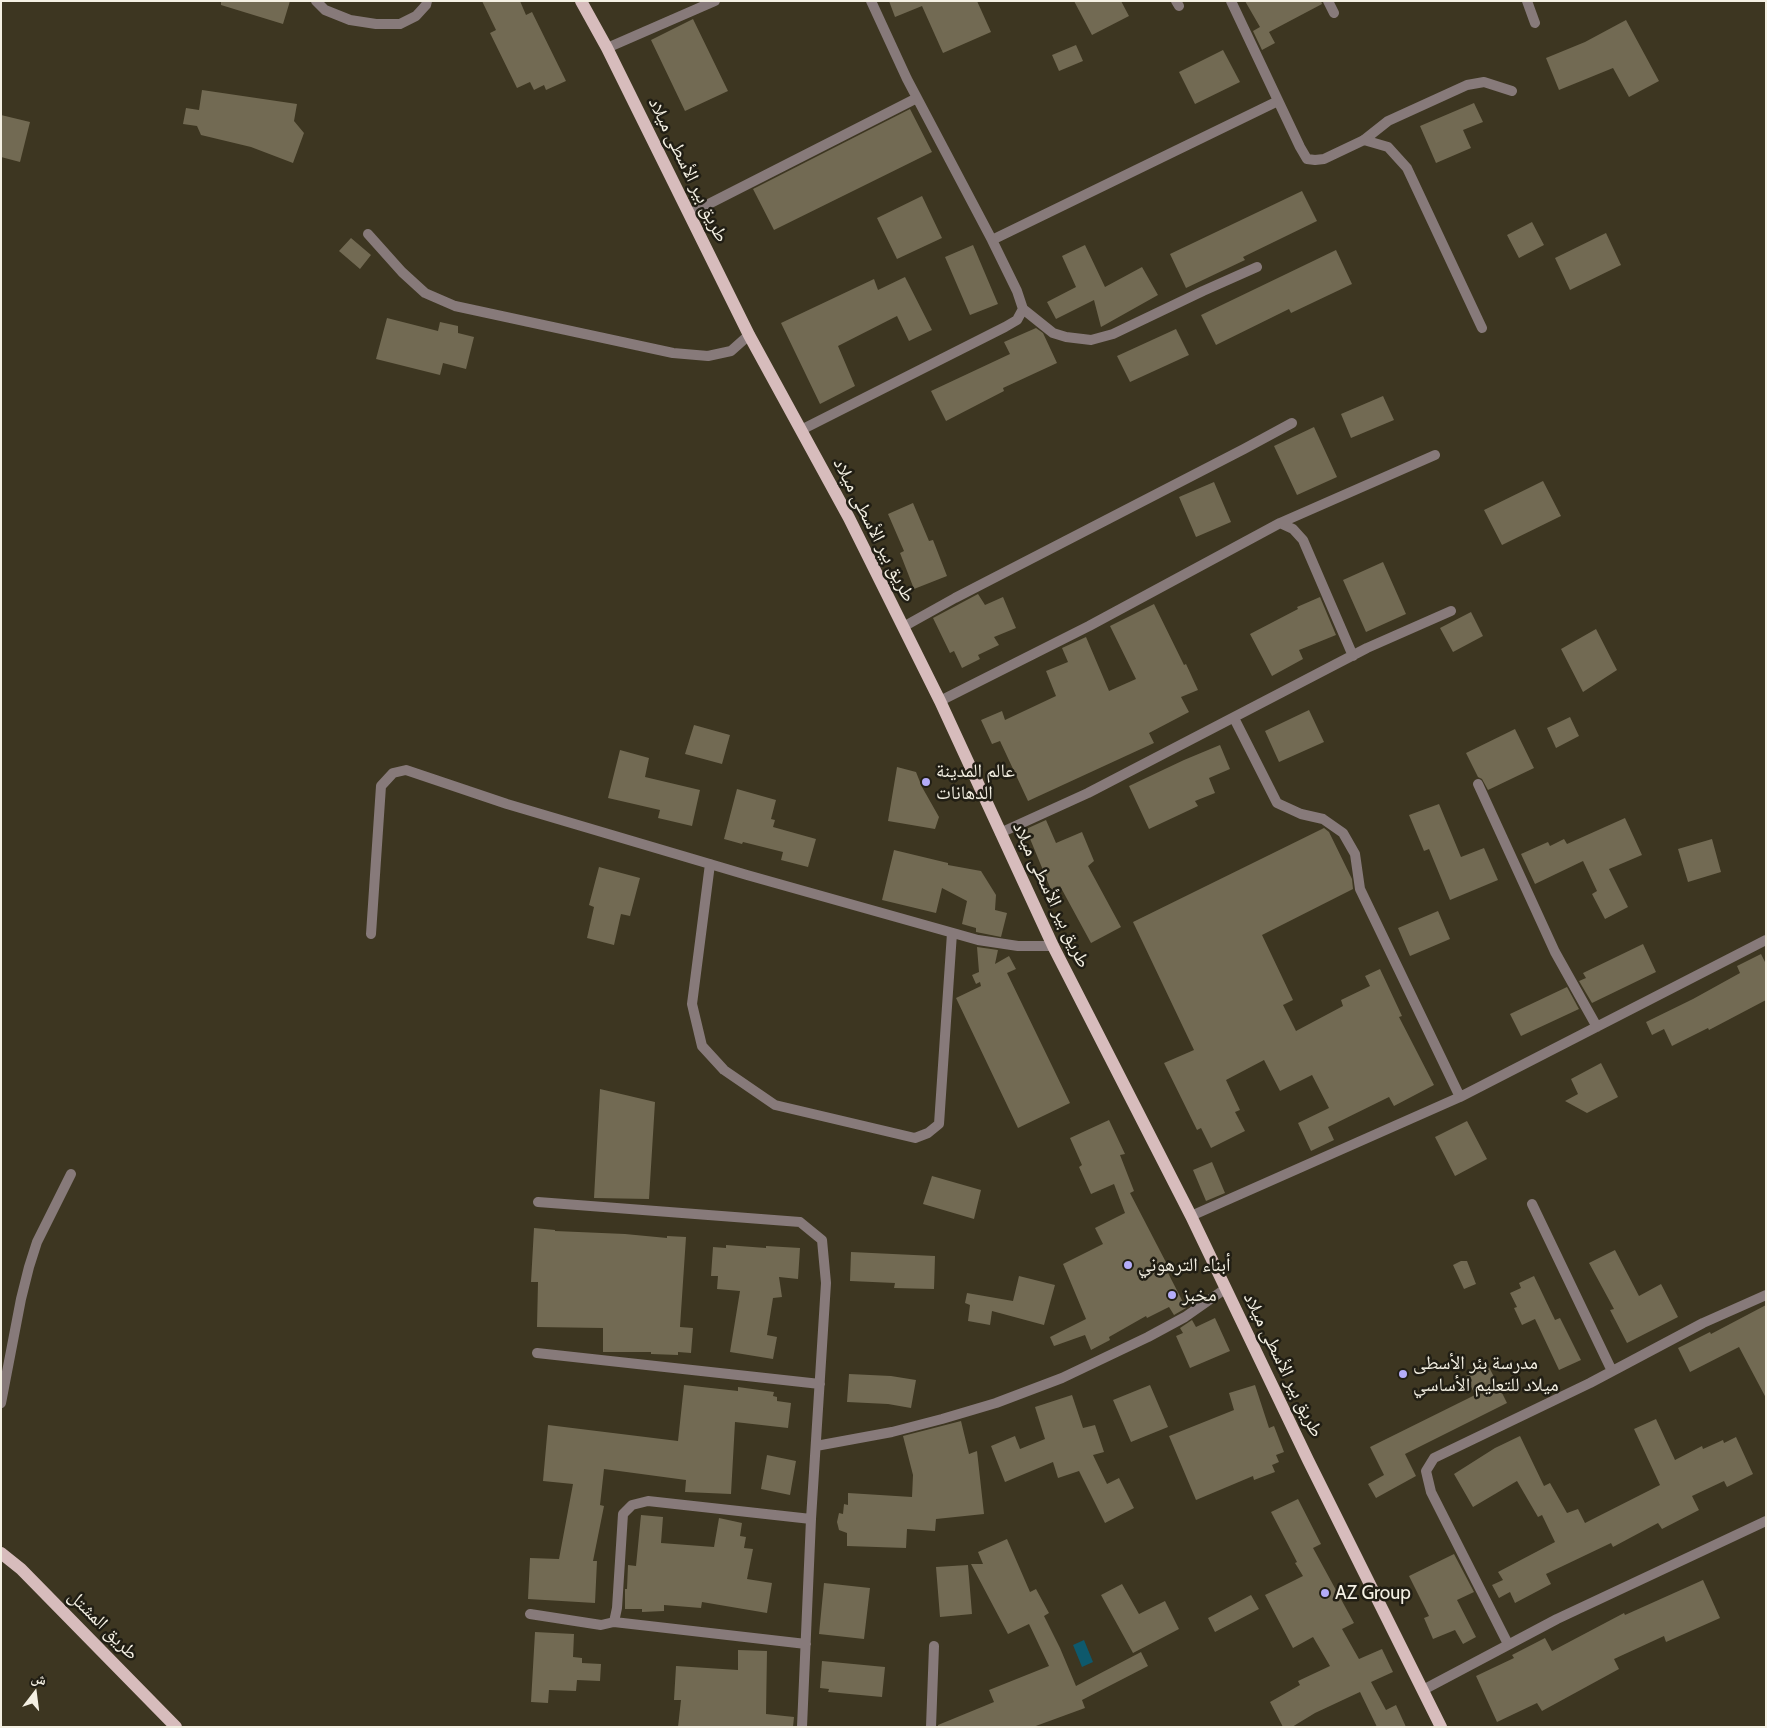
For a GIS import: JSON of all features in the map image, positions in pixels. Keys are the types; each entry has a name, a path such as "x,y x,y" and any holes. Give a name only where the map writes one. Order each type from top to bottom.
{"main road":[{"name":"طريق بير الأسطى ميلاد","path":"581,1 607,48 749,335 849,518 940,701 1053,946 1190,1216 1440,1727"},
{"name":"طريق المشتل","path":"1,1553 22,1569 176,1727"}],"street":[{"path":"316,1 325,10 350,20 376,24 400,24 416,16 426,5 427,1"},
{"path":"607,48 715,1"},
{"path":"871,1 917,98 992,240 1017,291 1023,309 1053,333 1066,337 1091,340 1113,334 1257,267"},
{"path":"1231,1 1307,159 1324,159 1364,140 1388,121 1467,85 1484,82 1512,90"},
{"path":"1328,1 1334,13"},
{"path":"1527,1 1535,23"},
{"path":"689,214 917,98"},
{"path":"992,240 1278,100"},
{"path":"1364,140 1388,147 1407,168 1482,328"},
{"path":"368,234 402,272 426,293 455,306 673,353 708,356 731,351 749,335"},
{"path":"801,430 1005,327 1017,320 1023,309"},
{"path":"903,627 1244,449 1292,422"},
{"path":"940,701 1090,626 1280,523 1435,455"},
{"path":"1280,523 1293,528 1303,540 1353,656"},
{"path":"1000,833 1088,793 1353,656 1451,611"},
{"path":"1234,718 1277,803 1301,814 1323,819 1343,834 1355,854 1360,889 1460,1097"},
{"path":"371,934 381,786 393,773 406,770 507,804 952,933 978,940 1018,946 1053,946"},
{"path":"1478,784 1555,952 1597,1027"},
{"path":"710,864 692,1004 702,1046 724,1070 775,1105 915,1138 939,1124 952,933"},
{"path":"1190,1216 1460,1097 1766,940"},
{"path":"1,1403 29,1267 37,1242 71,1174"},
{"path":"538,1202 800,1222 822,1240 826,1283 811,1519 802,1727"},
{"path":"1532,1204 1612,1371"},
{"path":"816,1446 892,1432 942,1419 996,1403 1062,1378 1156,1333 1185,1317 1225,1289"},
{"path":"1508,1644 1431,1492 1426,1471 1434,1458 1612,1371 1703,1323 1766,1294"},
{"path":"538,1353 820,1384"},
{"path":"614,1622 617,1608 623,1514 632,1505 648,1501 811,1519"},
{"path":"1423,1690 1557,1619 1766,1521"},
{"path":"530,1614 601,1625 614,1622 806,1644"},
{"path":"931,1727 934,1646"}],"water":[{"path":"1084,1640 1093,1662 1082,1667 1073,1645"}],"building":[{"path":"221,1 290,1 283,24 221,5"},
{"path":"482,1 520,1 526,15 532,12 566,81 546,90 544,85 534,90 530,82 517,88 490,33 496,30"},
{"path":"889,1 977,1 991,32 943,53 922,6 895,17"},
{"path":"1074,1 1121,1 1129,16 1092,35"},
{"path":"1245,1 1321,1 1322,4 1269,32 1275,43 1262,50 1253,31 1260,27"},
{"path":"693,19 728,91 685,111 651,40"},
{"path":"1626,20 1659,81 1629,97 1613,68 1559,90 1546,58 1585,42"},
{"path":"1076,45 1083,61 1059,71 1052,55"},
{"path":"1223,50 1240,82 1195,104 1179,72"},
{"path":"202,90 297,104 294,121 304,133 293,163 251,147 201,135 197,126 183,124 186,108 199,110"},
{"path":"1474,103 1483,122 1463,130 1471,148 1436,163 1420,126"},
{"path":"910,109 932,152 774,230 753,189"},
{"path":"1,115 30,122 20,162 1,157"},
{"path":"1302,191 1317,221 1243,257 1245,260 1186,288 1170,254"},
{"path":"922,196 942,238 897,259 877,218"},
{"path":"1532,222 1544,245 1519,258 1507,235"},
{"path":"1606,233 1621,265 1570,290 1555,258"},
{"path":"351,238 371,255 360,269 339,251"},
{"path":"973,245 998,304 970,315 945,257"},
{"path":"1085,245 1105,287 1142,267 1158,295 1101,327 1094,300 1056,319 1047,302 1076,287 1062,256"},
{"path":"1336,250 1352,284 1291,313 1289,309 1216,345 1201,315"},
{"path":"905,277 932,330 909,341 897,316 838,346 855,386 820,404 781,323 874,279 878,290"},
{"path":"387,318 438,331 440,322 458,326 458,333 474,337 466,369 443,363 440,375 376,359"},
{"path":"1036,328 1043,333 1057,363 1003,388 1004,391 946,421 931,391 1010,354 1004,342"},
{"path":"1176,329 1189,355 1130,382 1117,356"},
{"path":"1383,396 1394,420 1351,438 1341,414"},
{"path":"1314,427 1337,477 1297,495 1274,446"},
{"path":"1543,481 1561,516 1502,545 1484,510"},
{"path":"1214,482 1231,522 1196,537 1179,497"},
{"path":"913,503 929,541 933,540 947,576 914,589 900,553 904,551 888,514"},
{"path":"1383,562 1406,614 1366,632 1343,580"},
{"path":"978,594 985,605 1003,597 1016,628 994,637 999,645 978,655 980,659 962,668 954,651 950,653 933,618"},
{"path":"1320,597 1336,635 1299,650 1303,659 1272,676 1250,634 1298,609 1297,607"},
{"path":"1154,604 1198,690 1181,697 1189,712 1149,733 1154,743 1028,801 1000,741 992,744 981,720 1002,711 1005,720 1056,696 1046,671 1068,662 1062,648 1086,637 1109,691 1136,679 1110,626"},
{"path":"1471,612 1483,636 1453,652 1440,628"},
{"path":"1596,629 1617,670 1583,692 1561,649"},
{"path":"1309,710 1324,742 1279,762 1265,731"},
{"path":"1570,717 1579,736 1556,748 1547,728"},
{"path":"694,725 730,735 722,764 685,754"},
{"path":"1515,729 1534,768 1488,790 1482,779 1478,777 1466,753"},
{"path":"1220,745 1230,769 1209,778 1215,793 1195,801 1198,806 1149,829 1129,786"},
{"path":"620,750 649,758 645,777 700,790 692,826 658,818 660,810 608,798"},
{"path":"897,767 916,772 939,817 935,829 888,821"},
{"path":"737,789 776,800 771,819 775,820 773,827 816,839 808,867 781,860 783,852 724,839"},
{"path":"1439,804 1461,857 1484,848 1498,880 1450,900 1429,849 1424,851 1409,815"},
{"path":"1625,818 1642,855 1609,869 1628,907 1605,919 1592,894 1597,891 1583,861 1535,884 1521,854 1548,842 1550,846 1564,839 1567,844"},
{"path":"1046,820 1056,843 1082,832 1094,861 1088,866 1121,927 1091,943 1060,886 1052,892 1026,829"},
{"path":"1324,828 1329,832 1352,879 1353,889 1262,935 1293,1000 1283,1005 1296,1031 1343,1006 1341,1000 1370,986 1365,976 1380,969 1402,1016 1399,1017 1434,1085 1394,1106 1389,1097 1328,1127 1334,1140 1311,1151 1298,1123 1329,1108 1312,1075 1280,1091 1264,1060 1226,1080 1240,1110 1235,1112 1245,1131 1211,1148 1201,1128 1197,1130 1164,1063 1194,1050 1133,922"},
{"path":"1712,839 1721,872 1688,882 1678,849"},
{"path":"894,850 948,863 948,865 981,871 996,895 995,910 1007,913 1001,937 976,932 976,928 962,924 967,901 942,888 936,913 882,900"},
{"path":"599,867 640,878 630,916 621,914 614,945 587,938 594,907 589,905"},
{"path":"1438,911 1450,939 1410,956 1398,928"},
{"path":"1643,944 1656,972 1592,1003 1579,981 1586,978 1583,973"},
{"path":"977,947 998,950 995,964 1009,956 1016,969 1007,973 1070,1103 1018,1128 956,998 981,986 980,982 976,984 972,975 979,972"},
{"path":"1761,954 1766,964 1766,1000 1709,1030 1708,1028 1672,1046 1664,1029 1652,1035 1646,1022 1740,973 1737,966"},
{"path":"1567,987 1579,1009 1521,1036 1510,1014"},
{"path":"1601,1063 1618,1097 1587,1113 1565,1101 1578,1094 1571,1079"},
{"path":"600,1089 655,1102 649,1199 594,1198"},
{"path":"1109,1120 1125,1154 1120,1155 1134,1191 1130,1193 1170,1270 1167,1271 1186,1308 1174,1315 1169,1307 1147,1318 1146,1316 1109,1337 1110,1340 1091,1350 1085,1335 1054,1346 1050,1337 1086,1319 1063,1264 1103,1244 1095,1228 1125,1213 1114,1184 1091,1194 1079,1167 1082,1165 1070,1138"},
{"path":"1467,1121 1487,1159 1455,1176 1435,1137"},
{"path":"1212,1162 1225,1193 1206,1201 1193,1170"},
{"path":"932,1176 981,1190 974,1219 923,1204"},
{"path":"534,1228 667,1238 667,1236 686,1237 680,1327 693,1328 691,1353 678,1352 678,1355 651,1354 651,1352 603,1352 603,1328 537,1327 538,1282 531,1282"},
{"path":"726,1245 800,1248 798,1279 779,1277 782,1297 773,1298 767,1335 777,1337 773,1359 730,1352 740,1291 717,1289 718,1276 711,1276 713,1247 726,1248"},
{"path":"1615,1250 1639,1296 1661,1284 1678,1317 1627,1343 1610,1310 1614,1309 1589,1263"},
{"path":"851,1252 935,1256 934,1289 894,1288 895,1283 850,1281"},
{"path":"1461,1261 1467,1261 1476,1284 1464,1289 1453,1265"},
{"path":"1019,1276 1055,1285 1044,1325 992,1311 990,1325 968,1321 970,1305 965,1303 967,1293 1013,1301"},
{"path":"1534,1276 1555,1320 1560,1318 1581,1360 1559,1370 1535,1319 1522,1325 1514,1308 1517,1307 1510,1293 1521,1288 1519,1283"},
{"path":"1766,1305 1766,1398 1739,1347 1690,1372 1678,1348 1710,1332 1711,1334"},
{"path":"1215,1318 1230,1351 1190,1368 1176,1336 1183,1333 1180,1328 1192,1320 1196,1327"},
{"path":"1488,1365 1507,1403 1405,1454 1416,1476 1376,1498 1368,1484 1384,1475 1370,1447 1475,1395 1466,1376"},
{"path":"849,1374 891,1376 916,1380 911,1408 888,1404 847,1402"},
{"path":"684,1385 738,1391 738,1387 774,1392 773,1396 777,1397 777,1401 791,1403 788,1428 735,1422 731,1494 685,1492 686,1480 604,1469 600,1505 604,1506 593,1561 597,1561 595,1603 528,1599 530,1558 559,1559 573,1484 543,1481 548,1425 678,1441"},
{"path":"1150,1385 1168,1427 1131,1442 1113,1400"},
{"path":"1255,1385 1269,1428 1274,1426 1284,1452 1276,1455 1279,1462 1272,1465 1275,1472 1254,1480 1253,1476 1196,1500 1169,1436 1234,1410 1229,1393"},
{"path":"1072,1395 1083,1428 1095,1425 1104,1452 1093,1455 1107,1484 1119,1478 1134,1508 1105,1523 1079,1471 1058,1478 1053,1462 1005,1482 991,1446 1015,1436 1020,1449 1045,1439 1035,1407"},
{"path":"1656,1419 1675,1460 1702,1446 1703,1449 1723,1440 1724,1443 1736,1437 1753,1474 1727,1487 1724,1481 1692,1496 1699,1510 1662,1529 1658,1523 1613,1547 1611,1543 1546,1574 1551,1584 1515,1603 1510,1592 1499,1598 1492,1585 1503,1580 1498,1572 1555,1542 1542,1515 1538,1517 1517,1481 1473,1507 1454,1474 1495,1448 1520,1436 1544,1486 1550,1483 1567,1513 1578,1509 1585,1523 1660,1485 1634,1429"},
{"path":"961,1421 969,1454 977,1451 984,1514 936,1519 935,1531 907,1529 906,1548 847,1546 847,1533 839,1530 837,1522 839,1513 843,1514 844,1504 848,1505 848,1493 912,1497 913,1475 903,1436"},
{"path":"767,1455 796,1461 790,1495 761,1489"},
{"path":"1298,1499 1321,1544 1313,1548 1354,1623 1342,1629 1359,1659 1382,1649 1393,1672 1371,1682 1386,1710 1396,1705 1406,1727 1377,1727 1360,1692 1315,1713 1292,1727 1283,1727 1270,1702 1300,1685 1298,1681 1330,1666 1313,1637 1293,1648 1265,1595 1303,1576 1271,1512"},
{"path":"641,1515 663,1517 661,1543 714,1547 719,1518 742,1523 740,1536 746,1537 744,1548 753,1549 747,1579 772,1583 767,1613 702,1602 701,1608 664,1605 664,1611 642,1612 642,1609 625,1609 628,1565 636,1566"},
{"path":"1007,1539 1030,1592 1036,1589 1049,1613 1044,1616 1076,1686 1141,1652 1148,1666 1082,1700 1085,1708 1033,1727 938,1727 938,1725 994,1702 989,1690 1049,1666 1029,1624 1008,1634 971,1564 983,1564 978,1552"},
{"path":"1454,1554 1474,1592 1457,1600 1476,1637 1463,1644 1455,1630 1433,1639 1424,1618 1429,1616 1409,1576"},
{"path":"968,1565 972,1614 940,1617 936,1567"},
{"path":"1703,1580 1720,1618 1666,1642 1664,1636 1614,1659 1619,1669 1542,1711 1537,1703 1497,1722 1476,1676 1514,1658 1512,1655 1545,1638 1552,1651 1624,1613 1625,1615"},
{"path":"824,1583 870,1588 864,1639 819,1634"},
{"path":"1122,1584 1139,1614 1165,1601 1179,1629 1133,1653 1101,1595"},
{"path":"1251,1595 1259,1609 1215,1632 1208,1618"},
{"path":"535,1632 574,1634 573,1657 582,1658 582,1663 601,1664 600,1681 577,1680 576,1691 549,1690 548,1703 531,1702"},
{"path":"738,1650 767,1651 766,1714 794,1717 793,1727 678,1727 681,1700 674,1700 676,1666 738,1670"},
{"path":"822,1661 885,1667 882,1697 828,1692 829,1689 820,1688"}],"place":[{"name":"عالم المدينة الدهانات","path":"926,782"},
{"name":"أبناء الترهوني","path":"1128,1265"},
{"name":"مخبز","path":"1172,1295"},
{"name":"مدرسة بئر الأسطى ميلاد للتعليم الأساسي","path":"1403,1374"},
{"name":"AZ Group","path":"1325,1593"}]}
